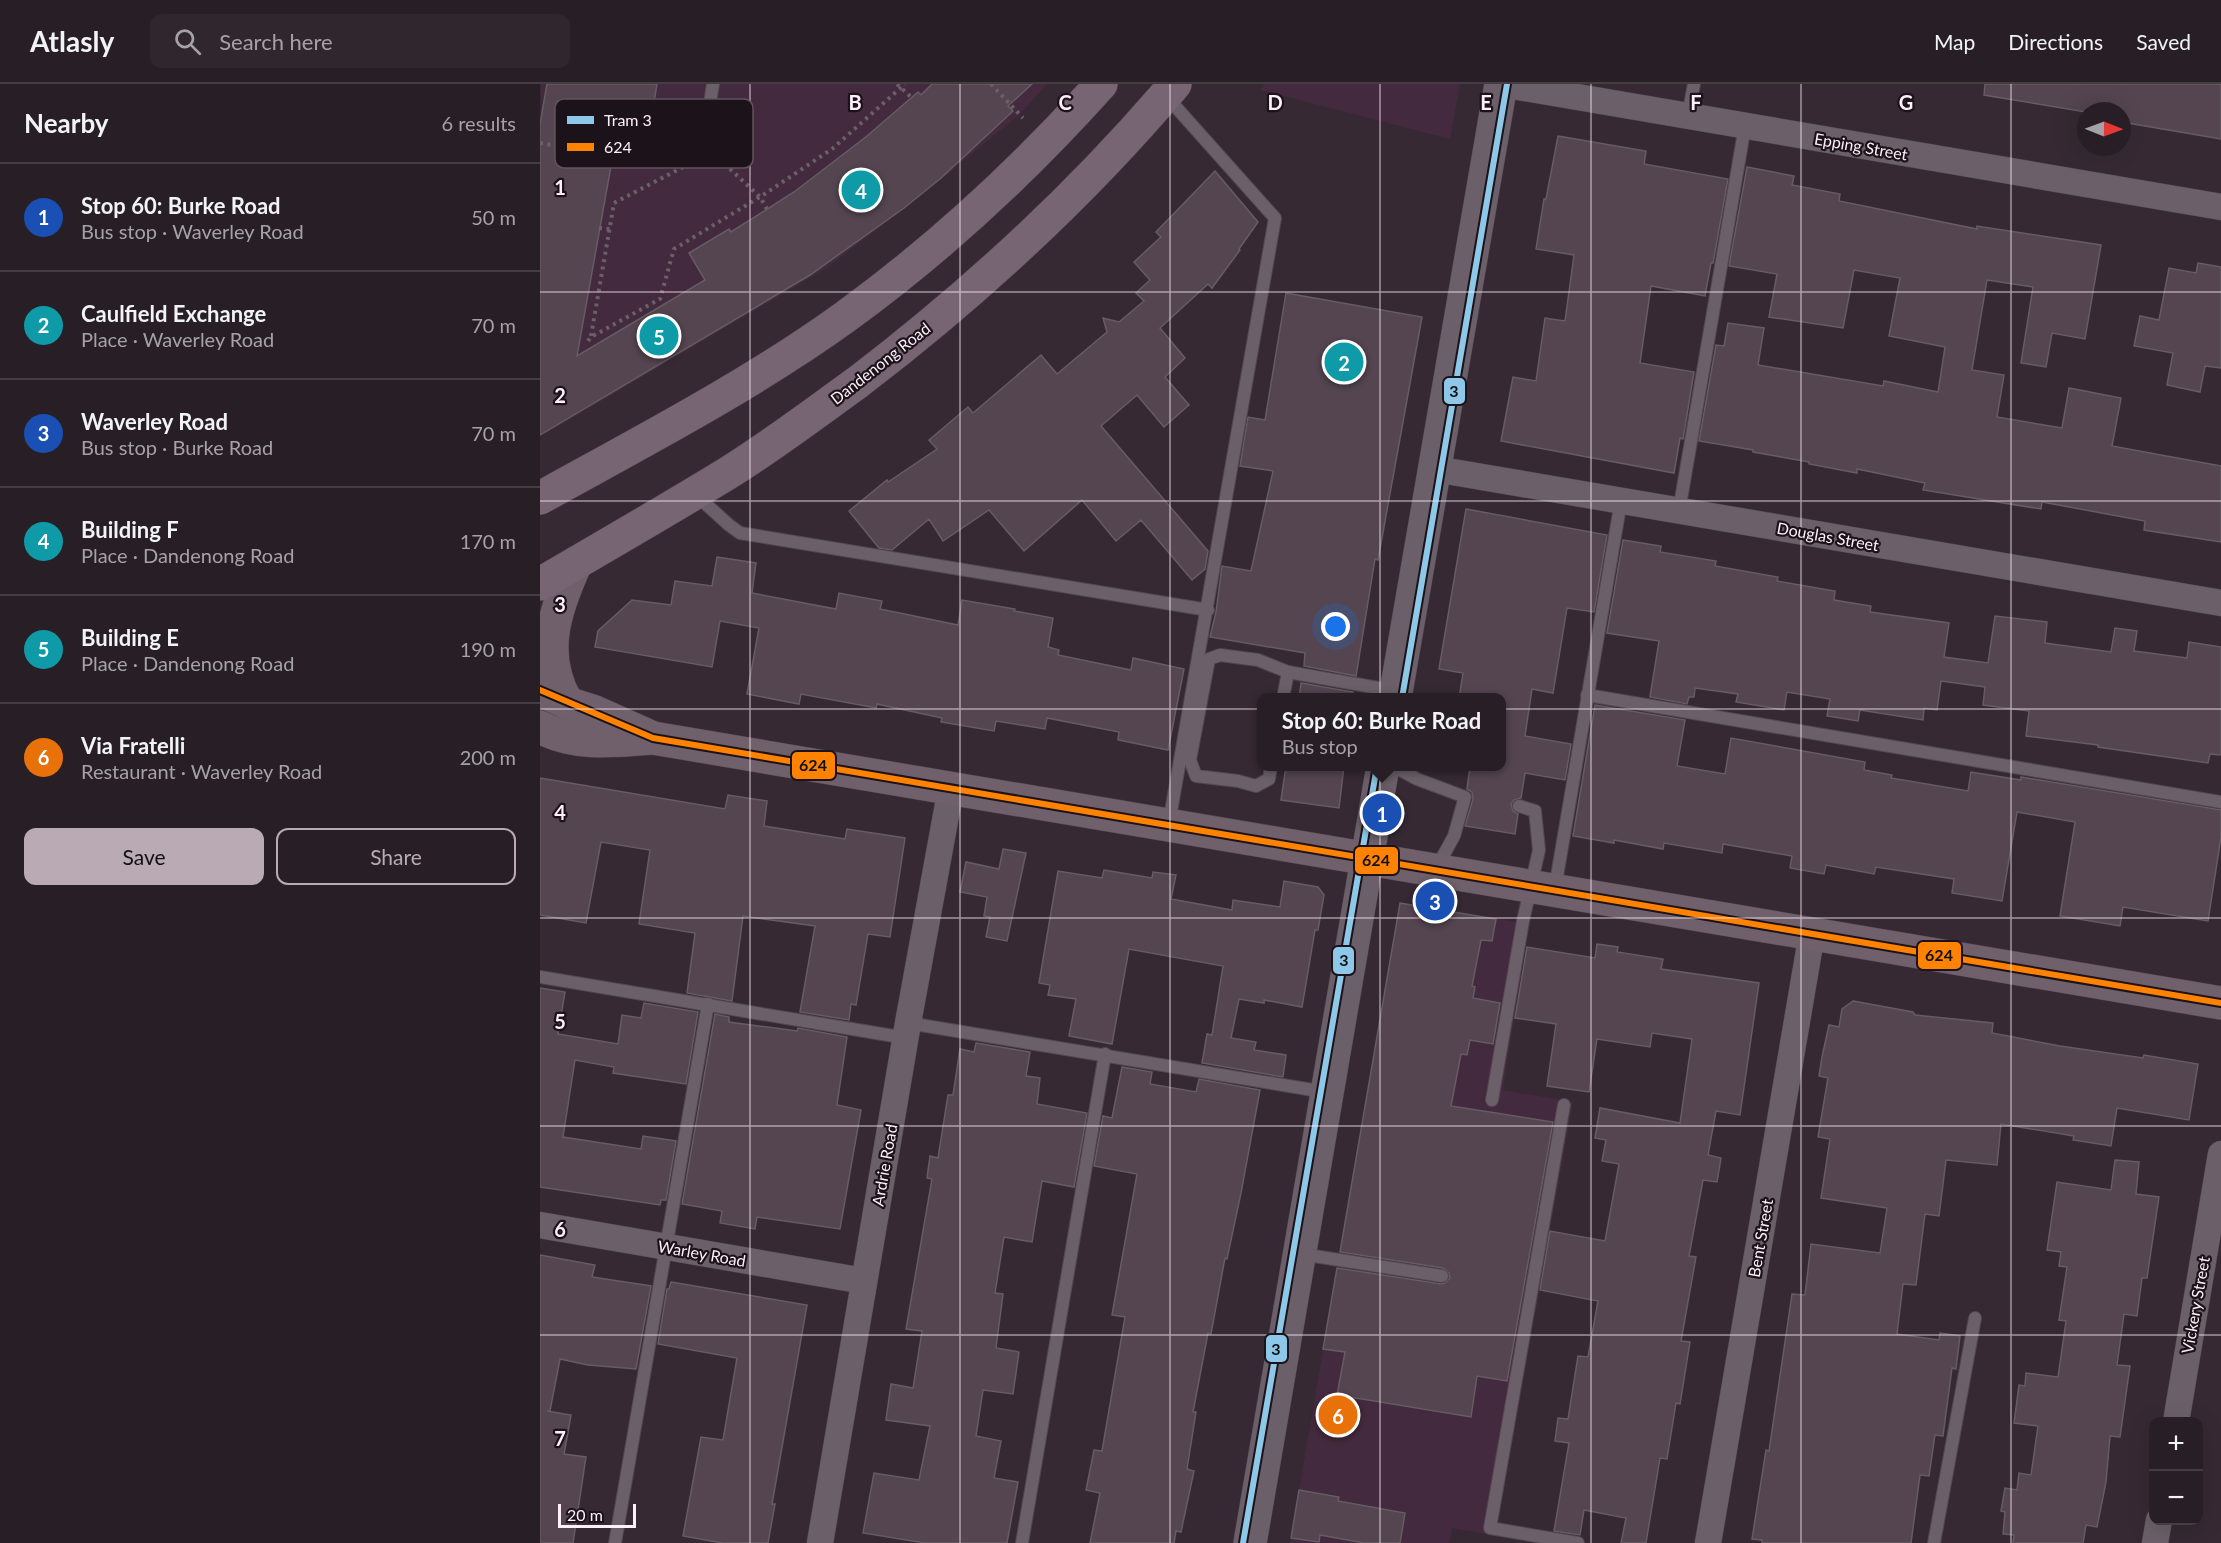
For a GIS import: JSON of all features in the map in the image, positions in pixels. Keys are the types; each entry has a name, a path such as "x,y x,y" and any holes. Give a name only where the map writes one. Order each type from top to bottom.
{"highway":[{"path":"540,498 705,405 844,318 969,218 1016,173 1101,84"},
{"name":"Dandenong Road","path":"540,584 727,473 800,424 878,366 943,314 1021,245 1088,180 1170,90"}],"main road":[{"path":"1396,693 1501,84"},
{"path":"576,563 541,645 547,678 554,690 553,696 653,738"},
{"path":"544,732 590,741 653,738 2221,1003"},
{"path":"1250,1543 1382,771"}],"street":[{"name":"Epping Street","path":"1501,84 2221,207"},
{"name":"Douglas Street","path":"1435,470 2221,603"},
{"name":"Ardrie Road","path":"820,1543 907,1030 951,788"},
{"name":"Bent Street","path":"1708,1543 1812,933"},
{"name":"Vickery Street","path":"2177,1417 2217,1204 2221,1154"},
{"name":"Warley Road","path":"540,1225 864,1281"},
{"path":"2155,1543 2158,1525"}],"lane":[{"path":"711,99 714,84"},
{"path":"1688,116 1694,84"},
{"path":"1169,824 1275,218 1170,90"},
{"path":"1679,511 1745,126"},
{"path":"694,493 740,533 1208,610"},
{"path":"1492,1100 1587,694 1621,501"},
{"path":"1270,771 1269,779 1256,786 1238,781 1196,776 1190,760 1209,659 1220,655 1258,660 1288,672 1391,693"},
{"path":"1284,693 1288,672"},
{"path":"1587,694 2221,802"},
{"path":"1402,771 1465,797 1454,836 1436,870"},
{"path":"1519,806 1535,811 1542,887"},
{"path":"540,977 708,1004 1105,1054 1328,1093"},
{"path":"615,1543 708,1004"},
{"path":"1022,1543 1105,1054"},
{"path":"1564,1105 1490,1528 1578,1543"},
{"path":"1299,1254 1442,1276"},
{"path":"1934,1543 1975,1318"}],"path":[{"path":"990,84 1023,117"},
{"path":"681,168 614,203 590,339 660,298 674,249 760,197 832,148 901,85 912,98"},
{"path":"540,143 555,146"},
{"path":"729,168 760,197 767,209"},
{"path":"599,228 610,229"}],"shaded area":[{"path":"541,84 1047,84 1021,113 925,193 825,269 540,437"},
{"path":"1265,84 1460,84 1450,139 1260,90"},
{"path":"1400,903 1529,924 1503,1090 1573,1102 1500,1511 1485,1534 1452,1528 1449,1543 1290,1543"}],"building":[{"path":"547,84 657,84 654,99 555,99 555,168 611,168 577,356 705,280 689,253 729,229 731,232 794,192 867,136 918,92 921,95 932,84 1032,84 1008,106 1013,111 941,178 904,208 810,275 540,435 540,124"},
{"path":"1985,84 2221,84 2221,139 2131,124 2131,102 2077,102 2077,110 1984,95"},
{"path":"1558,136 1646,151 1644,164 1728,179 1705,296 1651,286 1640,363 1694,372 1683,439 1680,438 1674,473 1501,441 1513,377 1536,381 1545,318 1565,321 1574,255 1536,249"},
{"path":"1747,167 1794,176 1792,185 1840,194 1839,201 1977,229 1977,226 2101,245 2085,339 2052,333 2046,367 2021,363 2033,287 1987,280 1972,370 2004,375 1997,417 2062,428 2069,388 2121,398 2112,446 2221,466 2221,542 2144,530 2145,521 2042,502 2041,509 1923,490 1925,483 1857,469 1857,473 1753,452 1753,450 1699,441 1716,345 1724,346 1728,323 1764,328 1758,365 1883,386 1884,381 1938,392 1945,347 1889,336 1900,278 1854,270 1843,328 1769,317 1777,274 1729,266"},
{"path":"1215,171 1258,222 1212,288 1208,284 1160,328 1185,358 1165,377 1189,405 1164,427 1137,395 1101,426 1208,551 1205,569 1192,580 1141,520 1116,541 1082,500 1024,551 989,510 943,541 929,519 892,550 879,548 849,511 887,480 888,482 937,449 929,440 968,407 973,413 1041,355 1057,374 1107,332 1103,318 1119,322 1144,301 1136,293 1150,280 1134,262 1161,237 1156,232"},
{"path":"2198,263 2221,267 2221,368 2205,366 2200,392 2167,385 2173,353 2134,346 2140,316 2159,320 2169,268 2196,273"},
{"path":"1286,293 1422,317 1378,560 1375,559 1356,676 1304,666 1305,653 1210,637 1222,566 1251,571 1273,471 1240,466 1248,417 1265,420"},
{"path":"1466,509 1607,535 1594,612 1567,608 1553,693 1532,689 1525,736 1571,744 1565,780 1525,773 1521,798 1514,800 1511,804 1513,811 1518,814 1515,834 1465,826 1473,799 1472,792 1467,789 1469,771 1506,771 1506,693 1460,693 1463,673 1439,669"},
{"path":"1623,540 1661,546 1660,552 1716,561 1715,566 1778,577 1777,581 1835,591 1834,600 1871,606 1870,612 1949,623 1944,657 1988,663 1995,616 2047,622 2045,643 2111,652 2115,628 2137,631 2134,651 2187,658 2189,642 2221,647 2221,755 2210,754 2208,763 2026,736 2029,711 1983,705 1985,687 1941,681 1937,710 1924,708 1923,720 1860,710 1858,721 1827,716 1830,699 1787,692 1784,710 1736,702 1738,694 1695,688 1694,697 1689,697 1687,704 1650,697 1659,641 1607,633"},
{"path":"717,557 756,563 752,593 836,609 839,593 882,601 880,609 958,625 962,600 1015,609 1014,611 1053,618 1048,647 1059,650 1058,655 1131,670 1133,658 1184,669 1168,750 1118,740 1119,732 1047,718 1045,729 996,721 994,731 941,722 942,718 877,704 876,708 801,694 799,704 747,694 759,628 720,621 712,667 595,647 598,631 632,600 671,605 675,581 712,586"},
{"path":"1301,683 1353,692 1353,693 1300,693"},
{"path":"1595,705 1685,720 1677,766 1725,774 1731,738 1865,762 1864,770 1892,775 1891,778 1968,791 1971,772 2021,780 2021,777 2221,810 2221,837 2208,921 2123,907 2120,926 2060,916 2075,822 2017,812 2002,901 1952,893 1954,879 1876,867 1874,874 1826,865 1824,874 1790,868 1792,856 1723,844 1722,853 1664,843 1663,849 1614,840 1614,843 1573,836"},
{"path":"1285,771 1343,771 1339,808 1281,800"},
{"path":"540,778 725,809 728,795 767,801 764,826 845,839 847,829 905,838 890,937 868,934 856,1005 851,1004 849,1020 800,1012 815,926 743,916 732,1001 687,993 695,933 639,924 650,850 601,842 586,923 540,915"},
{"path":"1003,849 1026,853 1007,941 986,937 990,917 984,916 987,897 960,892 966,862 999,869"},
{"path":"1104,870 1152,878 1153,872 1176,875 1171,899 1232,910 1233,900 1280,907 1284,881 1318,887 1324,895 1318,930 1315,930 1302,1007 1264,1000 1264,1003 1239,999 1231,1038 1256,1042 1254,1050 1286,1055 1283,1077 1202,1063 1207,1034 1212,1035 1223,966 1129,949 1112,1044 1069,1036 1076,999 1048,995 1050,985 1039,983 1058,871 1102,878"},
{"path":"1400,903 1496,919 1492,941 1481,940 1472,986 1475,987 1473,998 1500,1003 1493,1044 1470,1040 1467,1055 1461,1054 1451,1106 1553,1122 1507,1381 1477,1376 1471,1417 1337,1395 1345,1352 1323,1349 1337,1268 1441,1284 1450,1278 1449,1273 1443,1268 1340,1252"},
{"path":"1597,944 1618,947 1617,952 1663,959 1661,969 1759,983 1740,1115 1716,1111 1708,1155 1721,1158 1717,1182 1703,1180 1689,1256 1696,1257 1681,1341 1690,1342 1680,1404 1676,1403 1667,1459 1660,1458 1646,1543 1621,1543 1626,1518 1584,1510 1580,1535 1554,1531 1569,1443 1555,1441 1558,1418 1568,1419 1578,1356 1588,1357 1598,1301 1540,1290 1550,1231 1605,1241 1619,1164 1602,1161 1606,1140 1595,1138 1600,1108 1680,1123 1692,1039 1652,1033 1650,1047 1597,1039 1589,1092 1547,1086 1556,1024 1515,1018 1527,947 1595,958"},
{"path":"540,988 565,992 558,1034 618,1044 622,1015 641,1018 644,1003 698,1012 686,1084 613,1073 614,1067 575,1060 563,1137 641,1149 643,1136 676,1141 666,1200 661,1200 660,1205 540,1187"},
{"path":"1853,1001 1913,1012 1915,1015 1993,1023 1992,1033 2060,1046 2143,1058 2144,1055 2198,1064 2189,1120 2117,1108 2111,1146 2073,1140 2074,1136 2001,1124 1997,1165 1946,1160 1939,1216 1925,1214 1916,1285 1903,1284 1897,1334 1939,1340 1940,1333 1960,1336 1956,1369 1952,1368 1943,1436 1935,1435 1929,1476 1920,1475 1911,1543 1762,1543 1762,1540 1752,1539 1766,1450 1769,1451 1792,1294 1805,1295 1811,1244 1880,1253 1887,1208 1821,1198 1830,1139 1818,1137 1828,1078 1819,1076 1822,1057 1829,1025 1839,1027 1842,1009"},
{"path":"715,1014 729,1017 729,1022 797,1031 798,1028 847,1037 837,1105 861,1110 840,1229 757,1217 755,1229 720,1223 722,1211 682,1204"},
{"path":"976,1043 1030,1052 1026,1076 1040,1078 1037,1104 1087,1113 1074,1187 1042,1181 1032,1242 1004,1237 995,1293 1003,1294 996,1348 1019,1352 1013,1394 983,1390 976,1436 1001,1441 994,1478 1018,1482 1007,1543 925,1543 863,1533 874,1473 919,1480 930,1426 886,1420 891,1384 913,1388 922,1331 906,1329 932,1179 927,1178 930,1156 938,1158 948,1095 953,1095 960,1049 974,1052"},
{"path":"1122,1067 1152,1072 1150,1084 1196,1092 1199,1079 1260,1090 1241,1193 1227,1259 1225,1258 1211,1334 1208,1333 1193,1412 1196,1412 1187,1469 1194,1471 1181,1532 1176,1531 1174,1543 1090,1543 1100,1493 1086,1490 1094,1450 1102,1451 1125,1317 1112,1315 1137,1174 1094,1166 1103,1116 1112,1118"},
{"path":"2115,1160 2139,1162 2136,1194 2159,1197 2147,1278 2142,1278 2137,1316 2124,1314 2117,1365 2130,1366 2120,1437 2110,1436 2106,1482 2097,1527 2086,1525 2083,1543 2013,1543 2014,1535 2003,1534 2005,1512 2001,1511 2005,1488 2017,1490 2019,1473 2031,1475 2038,1426 2014,1423 2019,1385 2025,1386 2026,1373 2058,1377 2066,1321 2059,1320 2067,1267 2059,1266 2061,1252 2047,1250 2057,1182 2111,1190"},
{"path":"540,1255 595,1265 592,1277 651,1286 636,1369 588,1365 560,1359 550,1411 547,1411 571,1415 564,1454 586,1457 573,1543 540,1543"},
{"path":"671,1282 807,1305 772,1504 775,1504 768,1543 722,1543 683,1536 701,1437 723,1440 737,1358 658,1344 667,1289"},
{"path":"1299,1490 1339,1497 1338,1501 1405,1513 1400,1543 1364,1543 1320,1535 1319,1542 1291,1538"}],"tram line":[{"name":"3","path":"1403,693 1507,84"},
{"name":"3","path":"1243,1543 1376,771"}],"transit line":[{"name":"624","path":"540,690 653,738 2221,1003"}],"place":[{"name":"Building F","path":"861,190"},
{"name":"Building E","path":"659,336"},
{"name":"Caulfield Exchange","path":"1344,362"},
{"name":"Stop 60: Burke Road","path":"1382,813"},
{"name":"Waverley Road","path":"1435,901"},
{"name":"Via Fratelli","path":"1338,1415"}]}
